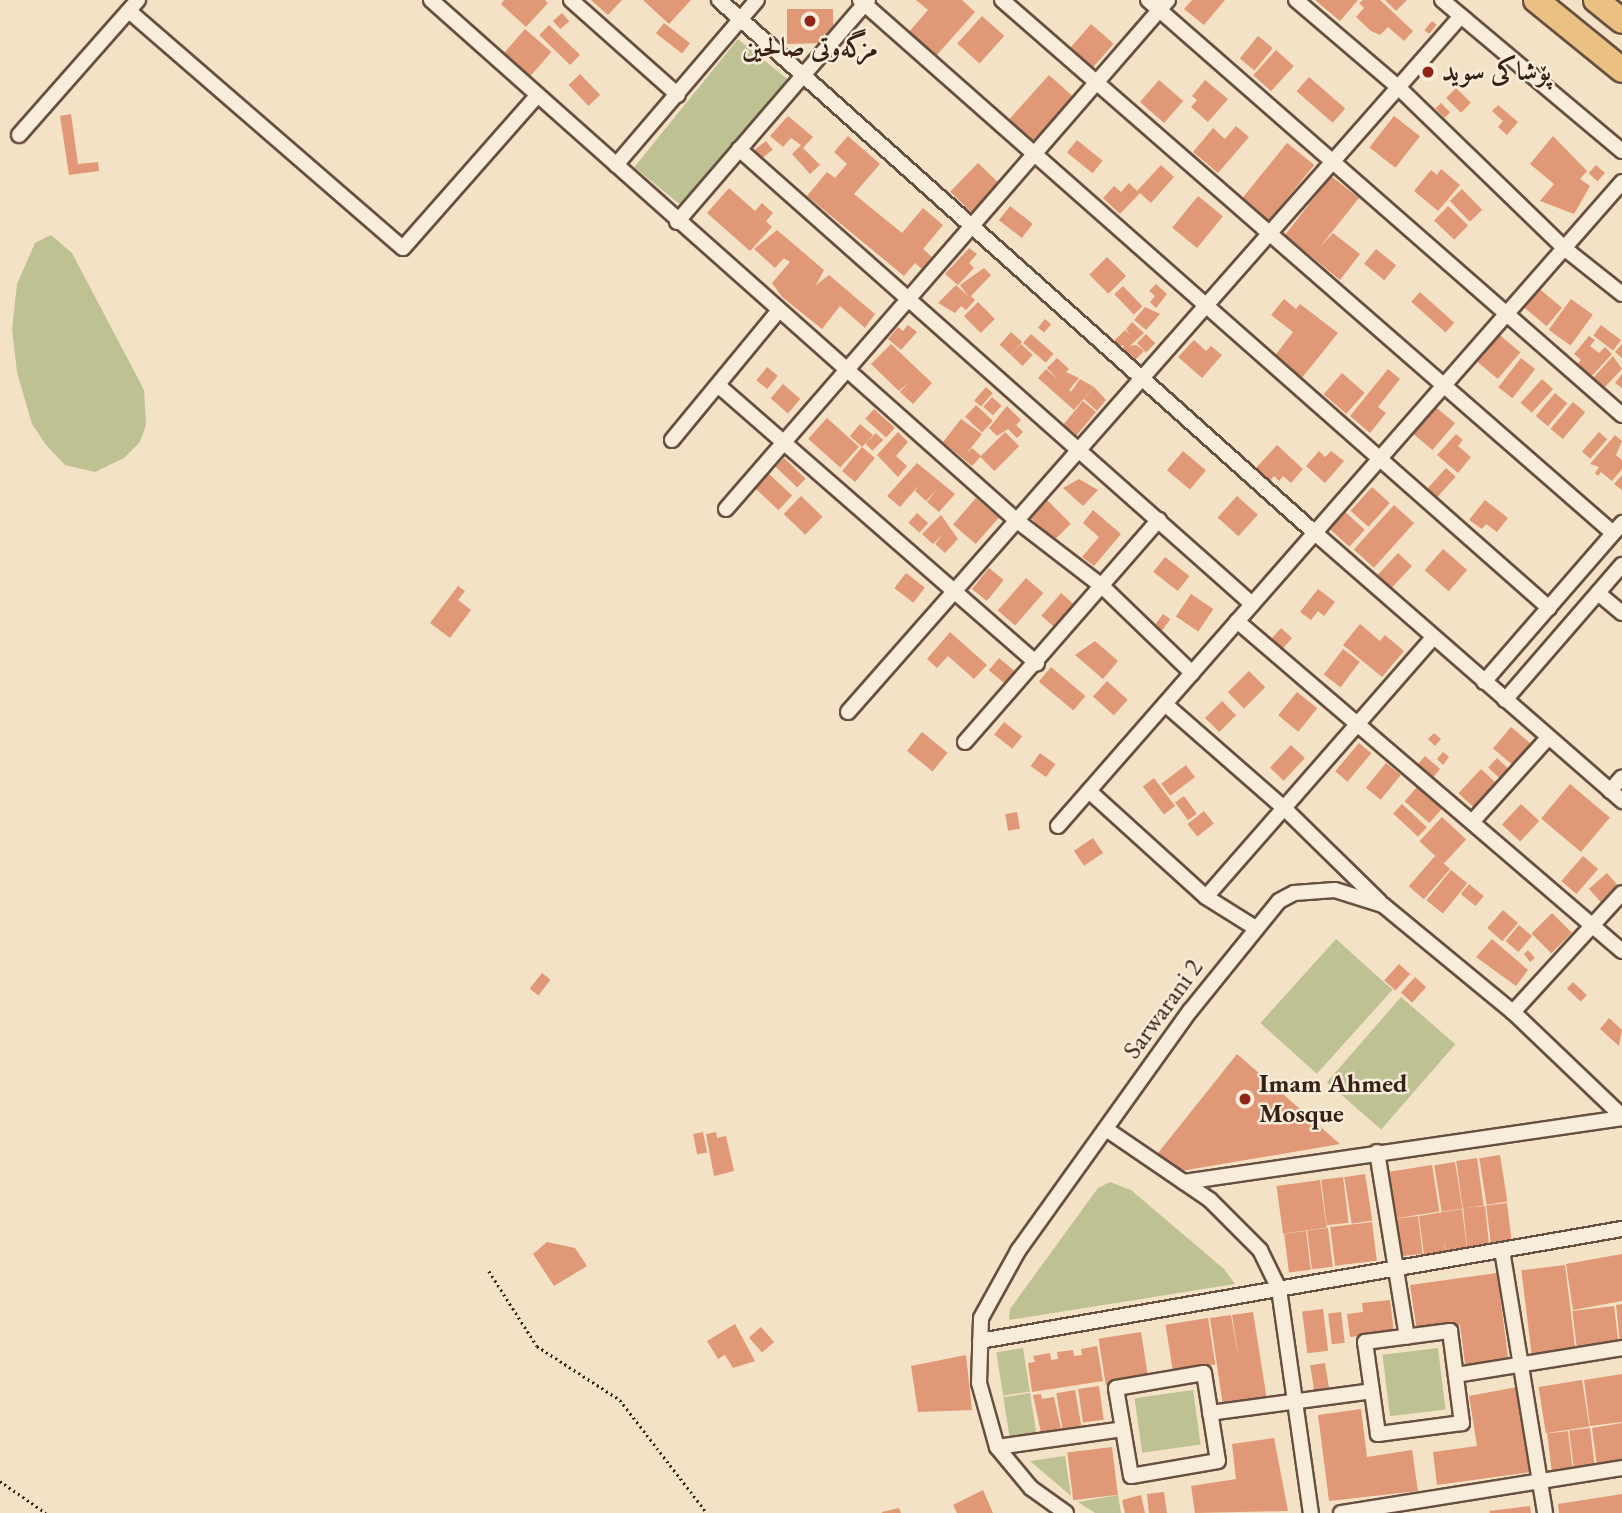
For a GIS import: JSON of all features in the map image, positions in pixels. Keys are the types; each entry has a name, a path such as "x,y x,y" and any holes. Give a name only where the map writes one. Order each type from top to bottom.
{"highway":[{"path":"1536,0 1622,69"},
{"path":"1596,0 1622,21"}],"street":[{"path":"571,0 678,95"},
{"path":"719,0 974,224 1433,638 1622,800"},
{"path":"616,165 757,0"},
{"path":"1002,0 1095,85 1270,232 1443,386 1618,528 1484,682"},
{"path":"1148,0 1164,5 1506,314 1622,415"},
{"path":"1297,0 1398,87 1564,248 1622,294"},
{"path":"1442,0 1622,151"},
{"path":"677,222 864,1 1549,608"},
{"path":"440,3 677,222 848,369 1016,520 1103,587 1192,673"},
{"path":"726,509 1164,5"},
{"path":"19,135 134,6 403,248 538,95"},
{"path":"848,712 1461,16"},
{"path":"739,149 910,297 1252,604"},
{"path":"1058,826 1622,181"},
{"path":"672,440 779,310"},
{"path":"719,386 956,589 1037,663"},
{"path":"965,742 1037,663 1159,520"},
{"path":"1504,700 1622,565"},
{"path":"1598,593 1622,614"},
{"path":"1237,621 1622,951"},
{"path":"1206,897 1433,638"},
{"path":"1165,704 1284,808 1383,905"},
{"path":"1472,822 1548,738"},
{"path":"1610,791 1622,777"},
{"path":"1089,791 1206,897 1254,927"},
{"name":"Sarwarani 2","path":"1066,1513 1031,1488 997,1447 979,1383 981,1318 1018,1251 1254,927 1279,901 1294,893 1335,890 1383,905 1513,1012 1622,1117"},
{"path":"1513,1012 1622,893"},
{"path":"1184,1182 1622,1117"},
{"path":"1106,1129 1210,1200 1260,1250 1279,1289 1311,1513"},
{"path":"1377,1152 1407,1337"},
{"path":"980,1341 1622,1229"},
{"path":"1502,1250 1545,1513"},
{"path":"1450,1331 1456,1375 1462,1423 1378,1434 1365,1342 1450,1331"},
{"path":"1456,1375 1622,1349"},
{"path":"1204,1373 1210,1413 1218,1461 1131,1476 1116,1388 1204,1373"},
{"path":"1210,1413 1372,1391"},
{"path":"997,1447 1123,1429"},
{"path":"1341,1513 1622,1468"}],"path":[{"path":"489,1271 537,1346 620,1400 707,1513"},
{"path":"0,1481 46,1513"}],"green space":[{"path":"738,39 789,80 685,208 634,167"},
{"path":"51,235 72,253 144,390 146,425 140,442 124,458 95,472 65,465 46,445 32,424 17,372 12,329 17,284 35,243"},
{"path":"1336,939 1392,990 1317,1074 1260,1023"},
{"path":"1401,997 1455,1044 1381,1130 1327,1082"},
{"path":"1110,1182 1131,1190 1224,1269 1235,1284 1009,1320 1010,1309 1098,1188"},
{"path":"1023,1348 1030,1391 1003,1396 996,1352"},
{"path":"1438,1348 1446,1410 1390,1416 1382,1355"},
{"path":"1193,1390 1201,1444 1142,1453 1135,1398"},
{"path":"1030,1393 1037,1435 1010,1440 1003,1397"},
{"path":"1065,1456 1071,1496 1030,1461"},
{"path":"1118,1495 1121,1513 1095,1513 1078,1502"}],"building":[{"path":"504,0 545,0 548,3 526,27 501,4"},
{"path":"591,0 622,0 608,15"},
{"path":"643,0 691,0 669,24"},
{"path":"916,0 962,0 975,12 935,57 908,33 928,10"},
{"path":"1192,0 1225,0 1204,25 1184,9"},
{"path":"1315,0 1358,0 1340,21"},
{"path":"1363,0 1380,0 1413,31 1404,41 1388,27 1380,35 1371,31 1356,17 1364,8 1359,3"},
{"path":"1385,0 1407,0 1396,11"},
{"name":"مزگەوتی صالحین","path":"787,9 833,9 833,35 824,34 824,43 787,44"},
{"path":"562,13 569,21 560,29 553,21"},
{"path":"982,16 1004,36 980,64 957,43"},
{"path":"1432,21 1437,25 1429,34 1424,30"},
{"path":"664,23 690,43 682,54 656,33"},
{"path":"1091,24 1114,44 1091,69 1069,50"},
{"path":"549,25 580,55 570,65 539,35"},
{"path":"525,29 551,52 530,76 504,53"},
{"path":"1258,36 1273,48 1255,70 1240,59"},
{"path":"1276,50 1294,66 1271,91 1253,75"},
{"path":"580,74 600,95 589,106 568,85"},
{"path":"1049,75 1076,99 1030,150 1003,126"},
{"path":"1309,77 1345,108 1333,123 1297,91"},
{"path":"1159,80 1183,101 1164,123 1140,102"},
{"path":"1205,80 1228,99 1208,122 1191,107 1197,100 1192,96"},
{"path":"1456,88 1471,103 1461,113 1446,98"},
{"path":"1441,103 1450,112 1445,118 1435,109"},
{"path":"1498,105 1518,122 1507,135 1498,127 1503,121 1492,111"},
{"path":"71,114 78,164 98,162 99,171 69,175 60,116"},
{"path":"788,116 813,137 803,148 820,165 810,174 792,154 801,145 791,138 783,147 770,136"},
{"path":"1394,116 1420,136 1395,168 1369,148"},
{"path":"1236,126 1249,137 1218,173 1193,152 1213,128 1225,139"},
{"path":"848,136 880,164 854,194 902,233 923,208 943,225 923,249 932,257 922,269 915,263 904,276 807,196 827,172 835,178 847,164 834,152"},
{"path":"1553,136 1587,171 1580,179 1590,186 1574,214 1540,201 1554,184 1530,164"},
{"path":"1077,140 1103,161 1093,173 1067,152"},
{"path":"766,141 773,150 760,160 753,151"},
{"path":"1287,143 1314,165 1267,223 1240,201"},
{"path":"978,163 1001,185 973,214 950,192"},
{"path":"1161,165 1174,177 1151,203 1140,193 1120,214 1103,198 1114,186 1121,192 1129,183 1137,191"},
{"path":"1596,165 1605,173 1598,181 1589,173"},
{"path":"1441,169 1460,185 1438,211 1414,191 1431,170 1437,175"},
{"path":"1331,176 1359,198 1319,248 1333,233 1360,254 1340,280 1285,235"},
{"path":"729,188 755,211 762,203 773,213 766,221 772,227 750,251 707,213"},
{"path":"1462,189 1482,210 1470,222 1450,201"},
{"path":"1198,196 1223,216 1197,248 1172,228"},
{"path":"1010,206 1033,224 1022,238 999,220"},
{"path":"1448,206 1468,225 1454,240 1434,220"},
{"path":"777,230 824,270 816,285 829,275 875,314 865,328 840,306 822,329 782,297 772,283 790,262 784,258 775,268 754,249"},
{"path":"969,248 977,254 969,263 974,268 958,285 945,274"},
{"path":"1376,249 1396,265 1384,280 1364,264"},
{"path":"1107,257 1126,276 1108,294 1089,275"},
{"path":"984,268 991,275 971,296 975,300 966,310 961,306 955,313 938,303 956,285 968,296 960,285"},
{"path":"1156,284 1167,294 1156,308 1150,302 1155,296 1149,291"},
{"path":"1123,286 1142,306 1134,314 1114,294"},
{"path":"1536,286 1562,308 1547,326 1521,304"},
{"path":"1420,292 1454,323 1445,332 1411,302"},
{"path":"1284,299 1296,309 1300,304 1338,333 1301,379 1274,357 1293,332 1271,315"},
{"path":"1571,299 1593,315 1571,346 1549,330"},
{"path":"978,302 995,319 981,333 964,316"},
{"path":"1145,307 1160,314 1146,330 1134,320"},
{"path":"1045,319 1051,324 1044,333 1038,327"},
{"path":"1132,322 1144,333 1130,346 1136,345 1144,351 1136,359 1118,348 1123,348 1124,345 1117,347 1113,342 1125,330 1130,335 1126,329"},
{"path":"908,325 917,332 901,350 888,339 898,327 903,331"},
{"path":"1601,325 1621,340 1613,350 1593,335"},
{"path":"1495,331 1520,352 1498,379 1473,358"},
{"path":"1011,332 1022,342 1011,355 1000,345"},
{"path":"1031,334 1054,354 1046,363 1023,343"},
{"path":"1146,334 1155,343 1146,352 1137,343"},
{"path":"1589,336 1595,340 1590,346 1599,353 1605,347 1612,354 1591,377 1577,365 1581,360 1574,354"},
{"path":"1194,340 1206,351 1211,346 1222,355 1202,378 1178,357"},
{"path":"891,344 932,383 913,404 900,392 909,382 899,391 871,364"},
{"path":"1021,344 1033,355 1022,366 1011,355"},
{"path":"1622,344 1622,358 1615,352"},
{"path":"1613,356 1622,369 1604,388 1593,378"},
{"path":"1057,358 1069,369 1066,372 1079,378 1069,390 1071,392 1080,379 1094,387 1074,410 1038,378 1046,369 1059,380 1047,368"},
{"path":"1521,358 1535,369 1512,398 1498,387"},
{"path":"767,367 778,376 767,389 756,380"},
{"path":"1388,369 1400,379 1378,407 1386,413 1370,433 1350,416"},
{"path":"1342,373 1365,393 1346,414 1324,394"},
{"path":"1622,374 1622,388 1615,383"},
{"path":"1542,379 1553,389 1532,413 1521,403"},
{"path":"783,384 800,399 788,413 771,398"},
{"path":"986,387 993,393 981,406 974,401"},
{"path":"1094,387 1106,400 1097,411 1084,399"},
{"path":"1555,393 1567,403 1548,426 1536,416"},
{"path":"992,397 1002,406 993,415 983,407"},
{"path":"1083,401 1096,412 1077,435 1064,424"},
{"path":"1573,402 1585,412 1563,439 1551,429"},
{"path":"1432,404 1455,423 1432,450 1410,431"},
{"path":"976,405 993,421 982,432 965,417"},
{"path":"1007,406 1021,420 1016,425 1023,432 1017,438 1008,429 997,436 989,428"},
{"path":"874,409 895,428 886,437 865,419"},
{"path":"827,418 859,447 840,468 808,439"},
{"path":"961,419 982,434 966,454 972,448 981,456 972,466 943,442"},
{"path":"860,424 873,435 862,447 850,436"},
{"path":"898,432 908,442 896,456 907,466 898,477 877,455"},
{"path":"1005,432 1019,446 994,471 980,457"},
{"path":"1599,432 1607,439 1590,459 1582,452"},
{"path":"876,433 883,440 872,451 865,444"},
{"path":"1456,434 1463,440 1458,446 1471,457 1458,473 1437,455"},
{"path":"1615,435 1622,441 1616,455 1622,460 1622,469 1612,481 1601,472 1598,476 1595,473 1599,467 1590,464"},
{"path":"1277,445 1303,469 1291,483 1283,476 1279,481 1274,476 1269,482 1255,469"},
{"path":"862,447 875,458 855,482 842,471"},
{"path":"1183,451 1206,470 1190,489 1167,470"},
{"path":"1319,451 1325,457 1331,451 1344,461 1325,483 1306,466"},
{"path":"784,458 806,479 797,487 776,467"},
{"path":"917,463 955,494 939,512 927,502 936,490 926,501 915,491 919,485 900,507 887,496"},
{"path":"1446,468 1456,477 1437,498 1427,489"},
{"path":"768,473 792,496 778,510 754,488"},
{"path":"1622,475 1622,490 1614,484"},
{"path":"1079,479 1098,490 1083,506 1063,488"},
{"path":"1372,487 1390,503 1368,527 1351,511"},
{"path":"801,496 823,517 805,535 784,514"},
{"path":"1237,496 1258,515 1238,536 1218,518"},
{"path":"976,498 999,518 976,544 953,524"},
{"path":"1046,499 1071,524 1054,541 1029,516"},
{"path":"1485,500 1508,518 1497,532 1486,524 1482,529 1469,520"},
{"path":"1394,505 1414,523 1374,568 1354,550"},
{"path":"1093,510 1121,534 1094,566 1082,557 1099,537 1083,523"},
{"path":"1344,511 1365,530 1349,547 1329,528"},
{"path":"917,513 928,523 919,533 908,523"},
{"path":"941,515 958,539 945,553 935,544 944,533 933,544 922,534"},
{"path":"1443,549 1467,570 1449,591 1425,570"},
{"path":"1398,553 1412,566 1391,588 1378,575"},
{"path":"1165,557 1189,576 1178,591 1153,572"},
{"path":"989,568 1004,580 987,601 972,589"},
{"path":"906,573 925,588 913,603 894,588"},
{"path":"1026,578 1043,593 1015,626 998,610"},
{"path":"458,586 465,591 458,600 471,610 450,638 430,623"},
{"path":"1318,589 1335,602 1324,616 1318,611 1311,620 1300,612"},
{"path":"1061,593 1077,607 1057,629 1041,616"},
{"path":"1191,594 1213,609 1198,631 1176,616"},
{"path":"1163,614 1170,619 1162,631 1155,625"},
{"path":"1360,624 1380,641 1385,635 1404,651 1382,677 1343,645"},
{"path":"1281,628 1292,638 1283,648 1272,638"},
{"path":"950,632 987,665 974,679 948,656 937,668 927,659"},
{"path":"1095,641 1118,661 1103,679 1075,655"},
{"path":"1343,649 1360,662 1341,687 1324,675"},
{"path":"999,658 1017,673 1006,685 989,670"},
{"path":"1051,667 1085,696 1073,710 1039,682"},
{"path":"1249,671 1265,687 1244,708 1228,692"},
{"path":"1107,681 1128,700 1114,715 1093,697"},
{"path":"1297,692 1317,708 1298,732 1278,715"},
{"path":"1222,701 1236,715 1219,732 1205,718"},
{"path":"1004,722 1022,736 1012,749 994,735"},
{"path":"1511,727 1531,744 1513,765 1493,748"},
{"path":"922,732 948,753 933,771 907,751"},
{"path":"1434,733 1441,739 1435,746 1428,739"},
{"path":"1359,743 1371,753 1347,782 1335,771"},
{"path":"1291,745 1305,758 1284,781 1270,768"},
{"path":"1443,752 1449,757 1443,765 1437,759"},
{"path":"1040,753 1055,764 1046,777 1031,766"},
{"path":"1425,756 1440,769 1432,779 1416,766"},
{"path":"1497,758 1512,772 1503,782 1488,768"},
{"path":"1386,763 1401,775 1381,800 1366,788"},
{"path":"1186,765 1195,777 1170,796 1161,784"},
{"path":"1481,769 1496,783 1474,807 1458,793"},
{"path":"1154,778 1175,806 1164,814 1143,786"},
{"path":"1570,784 1610,817 1581,852 1541,818"},
{"path":"1417,787 1442,809 1429,823 1405,801"},
{"path":"1184,796 1197,814 1188,820 1175,802"},
{"path":"1402,804 1427,827 1418,837 1393,814"},
{"path":"1521,804 1539,821 1520,842 1502,824"},
{"path":"1204,811 1214,824 1197,837 1187,824"},
{"path":"1017,812 1020,829 1008,831 1005,814"},
{"path":"1442,817 1466,840 1444,864 1419,841"},
{"path":"1093,838 1103,853 1084,866 1074,851"},
{"path":"1435,856 1450,869 1424,899 1409,886"},
{"path":"1583,856 1598,869 1576,894 1561,881"},
{"path":"1451,870 1467,883 1443,914 1426,900"},
{"path":"1607,873 1622,890 1604,906 1589,889"},
{"path":"1469,884 1484,896 1476,906 1461,894"},
{"path":"1503,910 1518,923 1502,941 1487,928"},
{"path":"1552,913 1572,933 1551,953 1531,934"},
{"path":"1519,925 1532,936 1519,952 1506,941"},
{"path":"1492,939 1528,970 1516,986 1476,957"},
{"path":"1528,950 1535,958 1530,962 1524,954"},
{"path":"1399,964 1410,974 1395,990 1384,980"},
{"path":"542,973 551,980 538,996 530,989"},
{"path":"1415,977 1426,987 1412,1003 1401,993"},
{"path":"1573,982 1587,995 1581,1002 1567,989"},
{"path":"1609,1018 1622,1030 1619,1046 1600,1029"},
{"name":"Imam Ahmed Mosque","path":"1237,1054 1340,1144 1181,1171 1158,1153"},
{"path":"703,1132 707,1153 697,1155 693,1134"},
{"path":"716,1132 717,1138 726,1136 734,1171 714,1176 706,1134"},
{"path":"1500,1155 1507,1201 1487,1205 1479,1158"},
{"path":"1477,1158 1484,1206 1463,1208 1456,1161"},
{"path":"1455,1162 1462,1208 1442,1212 1434,1165"},
{"path":"1432,1165 1439,1211 1397,1218 1390,1172"},
{"path":"1365,1174 1372,1220 1352,1224 1344,1177"},
{"path":"1343,1177 1349,1223 1327,1225 1321,1180"},
{"path":"1320,1180 1327,1228 1283,1234 1276,1186"},
{"path":"1507,1203 1512,1242 1491,1244 1486,1206"},
{"path":"1485,1206 1489,1245 1467,1247 1463,1208"},
{"path":"1462,1209 1467,1248 1446,1252 1444,1242 1445,1252 1424,1255 1419,1216"},
{"path":"1418,1216 1423,1254 1402,1256 1397,1219"},
{"path":"1372,1222 1377,1261 1335,1266 1330,1227"},
{"path":"1328,1228 1333,1267 1312,1269 1307,1231"},
{"path":"1306,1231 1311,1270 1289,1272 1284,1234"},
{"path":"547,1242 575,1248 587,1266 554,1286 533,1254"},
{"path":"1622,1254 1622,1301 1573,1310 1566,1264"},
{"path":"1565,1265 1576,1351 1532,1357 1521,1270"},
{"path":"1497,1273 1509,1365 1466,1371 1460,1325 1417,1331 1410,1285"},
{"path":"1390,1300 1394,1332 1350,1337 1347,1314 1363,1312 1362,1303"},
{"path":"1622,1304 1622,1343 1620,1343 1616,1305"},
{"path":"1614,1306 1619,1345 1577,1350 1572,1311"},
{"path":"1323,1309 1328,1351 1307,1353 1302,1312"},
{"path":"1253,1312 1267,1400 1223,1406 1210,1318 1231,1315 1239,1361 1232,1315"},
{"path":"1341,1312 1345,1343 1332,1344 1328,1314"},
{"path":"1208,1318 1215,1364 1173,1371 1166,1325"},
{"path":"735,1324 755,1361 733,1368 725,1355 718,1359 707,1341"},
{"path":"761,1327 774,1342 762,1353 749,1337"},
{"path":"1141,1332 1148,1378 1106,1385 1099,1339"},
{"path":"1097,1346 1103,1381 1032,1392 1028,1363 1035,1362 1033,1356 1050,1353 1051,1360 1058,1359 1057,1352 1073,1350 1074,1356 1082,1355 1081,1349"},
{"path":"966,1355 972,1410 918,1412 911,1366"},
{"path":"1325,1363 1329,1388 1314,1390 1310,1365"},
{"path":"1622,1374 1622,1422 1590,1426 1584,1380"},
{"path":"1582,1380 1589,1426 1546,1433 1539,1387"},
{"path":"1099,1386 1104,1420 1083,1423 1078,1389"},
{"path":"1517,1387 1531,1472 1437,1485 1433,1452 1477,1446 1469,1396"},
{"path":"1075,1390 1081,1425 1063,1429 1056,1393"},
{"path":"1041,1394 1042,1399 1054,1397 1061,1429 1041,1433 1033,1395"},
{"path":"1361,1409 1367,1457 1412,1450 1418,1491 1329,1501 1318,1415"},
{"path":"1622,1423 1622,1463 1597,1466 1592,1428"},
{"path":"1590,1428 1595,1467 1574,1469 1569,1431"},
{"path":"1568,1431 1573,1470 1552,1472 1547,1434"},
{"path":"1274,1438 1288,1511 1195,1513 1191,1486 1236,1479 1232,1444"},
{"path":"1112,1447 1118,1495 1073,1500 1067,1452"},
{"path":"983,1490 993,1513 957,1513 953,1505"},
{"path":"1164,1492 1167,1513 1149,1513 1147,1494"},
{"path":"1622,1494 1622,1513 1559,1513 1558,1504"},
{"path":"1141,1495 1145,1513 1125,1513 1122,1500"},
{"path":"1530,1506 1531,1513 1489,1511"},
{"path":"899,1508 901,1513 882,1513 882,1512"}],"place":[{"name":"مزگەوتی صالحین","path":"810,21"},
{"name":"پۆشاکی سوید","path":"1428,72"},
{"name":"Imam Ahmed Mosque","path":"1245,1099"}]}
